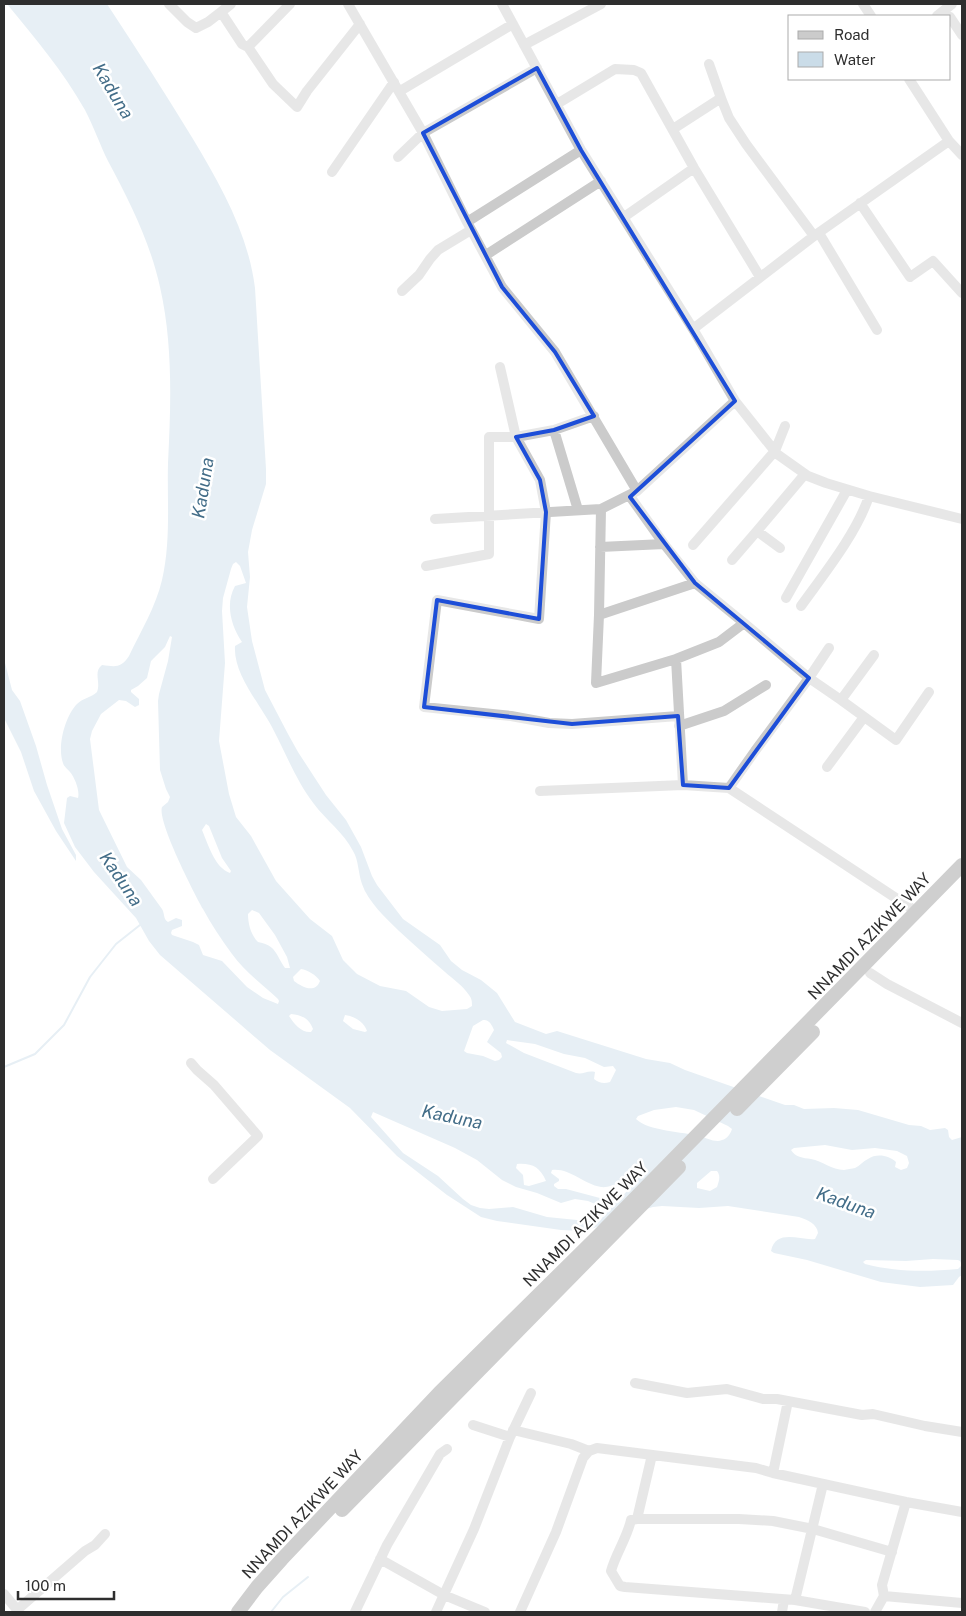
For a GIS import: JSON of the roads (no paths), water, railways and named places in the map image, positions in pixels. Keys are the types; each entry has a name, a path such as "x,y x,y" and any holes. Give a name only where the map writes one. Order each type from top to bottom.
{"highway":[{"name":"NNAMDI AZIKWE WAY","path":"773,1066 962,865"},
{"name":"NNAMDI AZIKWE WAY","path":"249,1612 274,1581 319,1533 603,1238 773,1066 870,973 962,878"},
{"name":"NNAMDI AZIKWE WAY","path":"238,1612 282,1559 439,1393 603,1238"}],"street":[{"path":"169,4 196,28 208,22 231,4"},
{"path":"248,48 290,4"},
{"path":"348,4 424,133 469,226 502,287 555,352 594,416 633,493 664,544 695,582 809,678 896,740 929,692"},
{"path":"502,4 581,150 735,400 775,451 804,474 826,483 869,496 962,519"},
{"path":"524,45 601,4"},
{"path":"863,4 869,15"},
{"path":"221,12 242,44 248,48 273,84 298,107 307,91 360,24"},
{"path":"951,20 962,35"},
{"path":"400,91 513,24"},
{"path":"709,64 730,118 746,144 817,235 877,330"},
{"path":"398,157 424,133 537,68"},
{"path":"556,104 616,69 634,70 641,73 694,168 760,278"},
{"path":"910,80 949,141 962,155"},
{"path":"332,172 394,82"},
{"path":"672,129 721,98"},
{"path":"693,329 860,203 949,141"},
{"path":"402,291 419,275 438,250 469,226 581,150"},
{"path":"624,217 694,168"},
{"path":"486,255 601,181"},
{"path":"860,203 910,278 933,261 962,293"},
{"path":"500,367 516,437 540,480 546,512 539,618 437,600 424,707 572,724 679,721 724,711 766,685"},
{"path":"435,519 601,509 633,493 735,400"},
{"path":"426,566 489,554 489,437 516,437 554,430 594,416"},
{"path":"694,545 775,451 785,426"},
{"path":"554,430 578,510"},
{"path":"732,560 804,474"},
{"path":"786,598 847,490"},
{"path":"801,606 863,514 869,496"},
{"path":"601,509 596,683 676,659 719,642 744,623"},
{"path":"757,531 780,548"},
{"path":"600,546 664,544"},
{"path":"599,615 695,582"},
{"path":"729,788 830,648"},
{"path":"841,700 874,655"},
{"path":"676,659 683,785"},
{"path":"827,767 864,717"},
{"path":"540,792 683,785 729,788 917,912"},
{"path":"870,973 887,984 962,1023"},
{"path":"191,1063 196,1070 214,1085 258,1136 213,1179"},
{"path":"635,1383 687,1393 727,1389 764,1399 788,1401 862,1415 873,1414 962,1432"},
{"path":"436,1612 474,1529 511,1433 531,1393"},
{"path":"773,1473 788,1401"},
{"path":"473,1425 571,1444 589,1451"},
{"path":"520,1612 556,1532 583,1458 589,1451 597,1448 756,1468 906,1502 962,1512"},
{"path":"355,1612 380,1559 440,1454 447,1449"},
{"path":"637,1519 652,1455"},
{"path":"795,1600 823,1484"},
{"path":"875,1612 884,1596 882,1585 906,1502"},
{"path":"865,1612 795,1600 620,1586 611,1571 632,1520 637,1519 773,1521 813,1529 892,1552"},
{"path":"4,1594 18,1611 85,1551 95,1545 105,1534"},
{"path":"380,1559 444,1595 485,1612"},
{"path":"884,1596 962,1603"},
{"path":"782,1612 784,1600"}],"water":[{"name":"Kaduna","path":"7,4 107,4 203,157 223,192 240,229 255,288 266,469 266,484 252,530 248,552 250,577 247,607 252,641 265,690 298,752 326,795 346,820 361,847 377,885 403,919 440,945 451,961 462,970 481,980 497,993 515,1022 546,1034 557,1031 646,1059 670,1063 785,1105 794,1105 804,1109 834,1108 858,1110 930,1130 945,1128 948,1130 949,1137 952,1140 962,1137 962,1265 962,1275 953,1285 920,1287 881,1282 807,1260 774,1253 771,1251 774,1244 783,1238 815,1239 818,1233 816,1227 809,1221 799,1217 728,1206 699,1208 653,1207 581,1231 561,1230 481,1217 447,1195 397,1156 350,1108 270,1050 160,955 149,941 136,918 94,872 75,847 64,823 67,798 70,796 78,798 78,788 61,756 63,732 69,716 77,704 97,692 99,668 102,665 121,665 129,656 156,599 165,566 168,522 169,352 164,309 156,270 138,222 85,110 58,68","holes":["236,562 240,566 246,583 235,586 230,600 232,622 242,642 235,646 236,657 243,679 269,721 308,796 349,844 356,859 362,884 368,897 399,931 464,989 471,998 472,1006 467,1009 442,1011 429,1007 406,991 380,986 357,974 343,960 332,936 310,919 276,881 251,836 236,817 229,794 219,741 225,663 223,598 231,569","170,636 172,637 158,701 160,770 170,797 168,802 162,807 165,827 198,901 213,926 237,960 278,999 278,1004 263,998 247,987 222,961 203,955 199,945 172,935 172,930 182,926 182,920 176,918 168,922 165,919 162,909 141,880 127,867 99,810 90,739 92,731 101,714 119,700 126,701 135,707 139,705 139,699 131,690 147,678 151,661 165,647","206,824 209,826 222,858 231,871 230,873 220,866 202,830","252,910 259,913 275,935 287,957 290,968 285,968 272,948 258,942 252,933 248,914","301,969 312,973 320,981 315,987 304,987 294,981 293,977","291,1014 298,1015 309,1022 313,1029 311,1032 304,1031 289,1016","345,1015 361,1022 366,1028 367,1031 353,1029 343,1021","483,1020 489,1021 494,1030 487,1042 501,1053 502,1057 495,1061 483,1056 464,1051 473,1026","507,1040 535,1044 564,1054 585,1058 604,1067 613,1066 616,1070 610,1082 606,1083 594,1079 595,1072 576,1073 524,1053 506,1043","676,1107 694,1110 732,1129 726,1138 717,1141 700,1136 657,1129 636,1119 638,1116 654,1110","373,1112 455,1148 477,1160 502,1180 516,1187 561,1203 575,1199 588,1201 606,1210 602,1218 596,1221 587,1221 547,1217 513,1207 480,1208 471,1205 463,1199 438,1176 403,1153 371,1117","825,1145 852,1150 875,1148 897,1151 907,1156 909,1163 907,1168 901,1170 895,1167 896,1162 886,1156 879,1155 871,1157 855,1168 840,1170 795,1154 791,1150 794,1148","517,1164 527,1164 535,1167 541,1172 546,1181 529,1186 524,1185 523,1175 516,1168","552,1170 565,1171 588,1183 601,1187 620,1184 626,1187 627,1191 615,1202 566,1189 558,1189 554,1184 559,1181 551,1173","711,1171 717,1171 719,1177 717,1187 710,1191 697,1188 697,1183","866,1260 958,1260 962,1265 958,1269 900,1270 877,1267 863,1262"]},
{"path":"4,659 12,690 20,701 62,829 76,855 76,861 56,831 34,791 21,752 4,718"}],"waterway":[{"path":"4,1067 35,1054 64,1025 90,977 116,944 140,925"},
{"path":"271,1612 283,1597 308,1577"}]}
